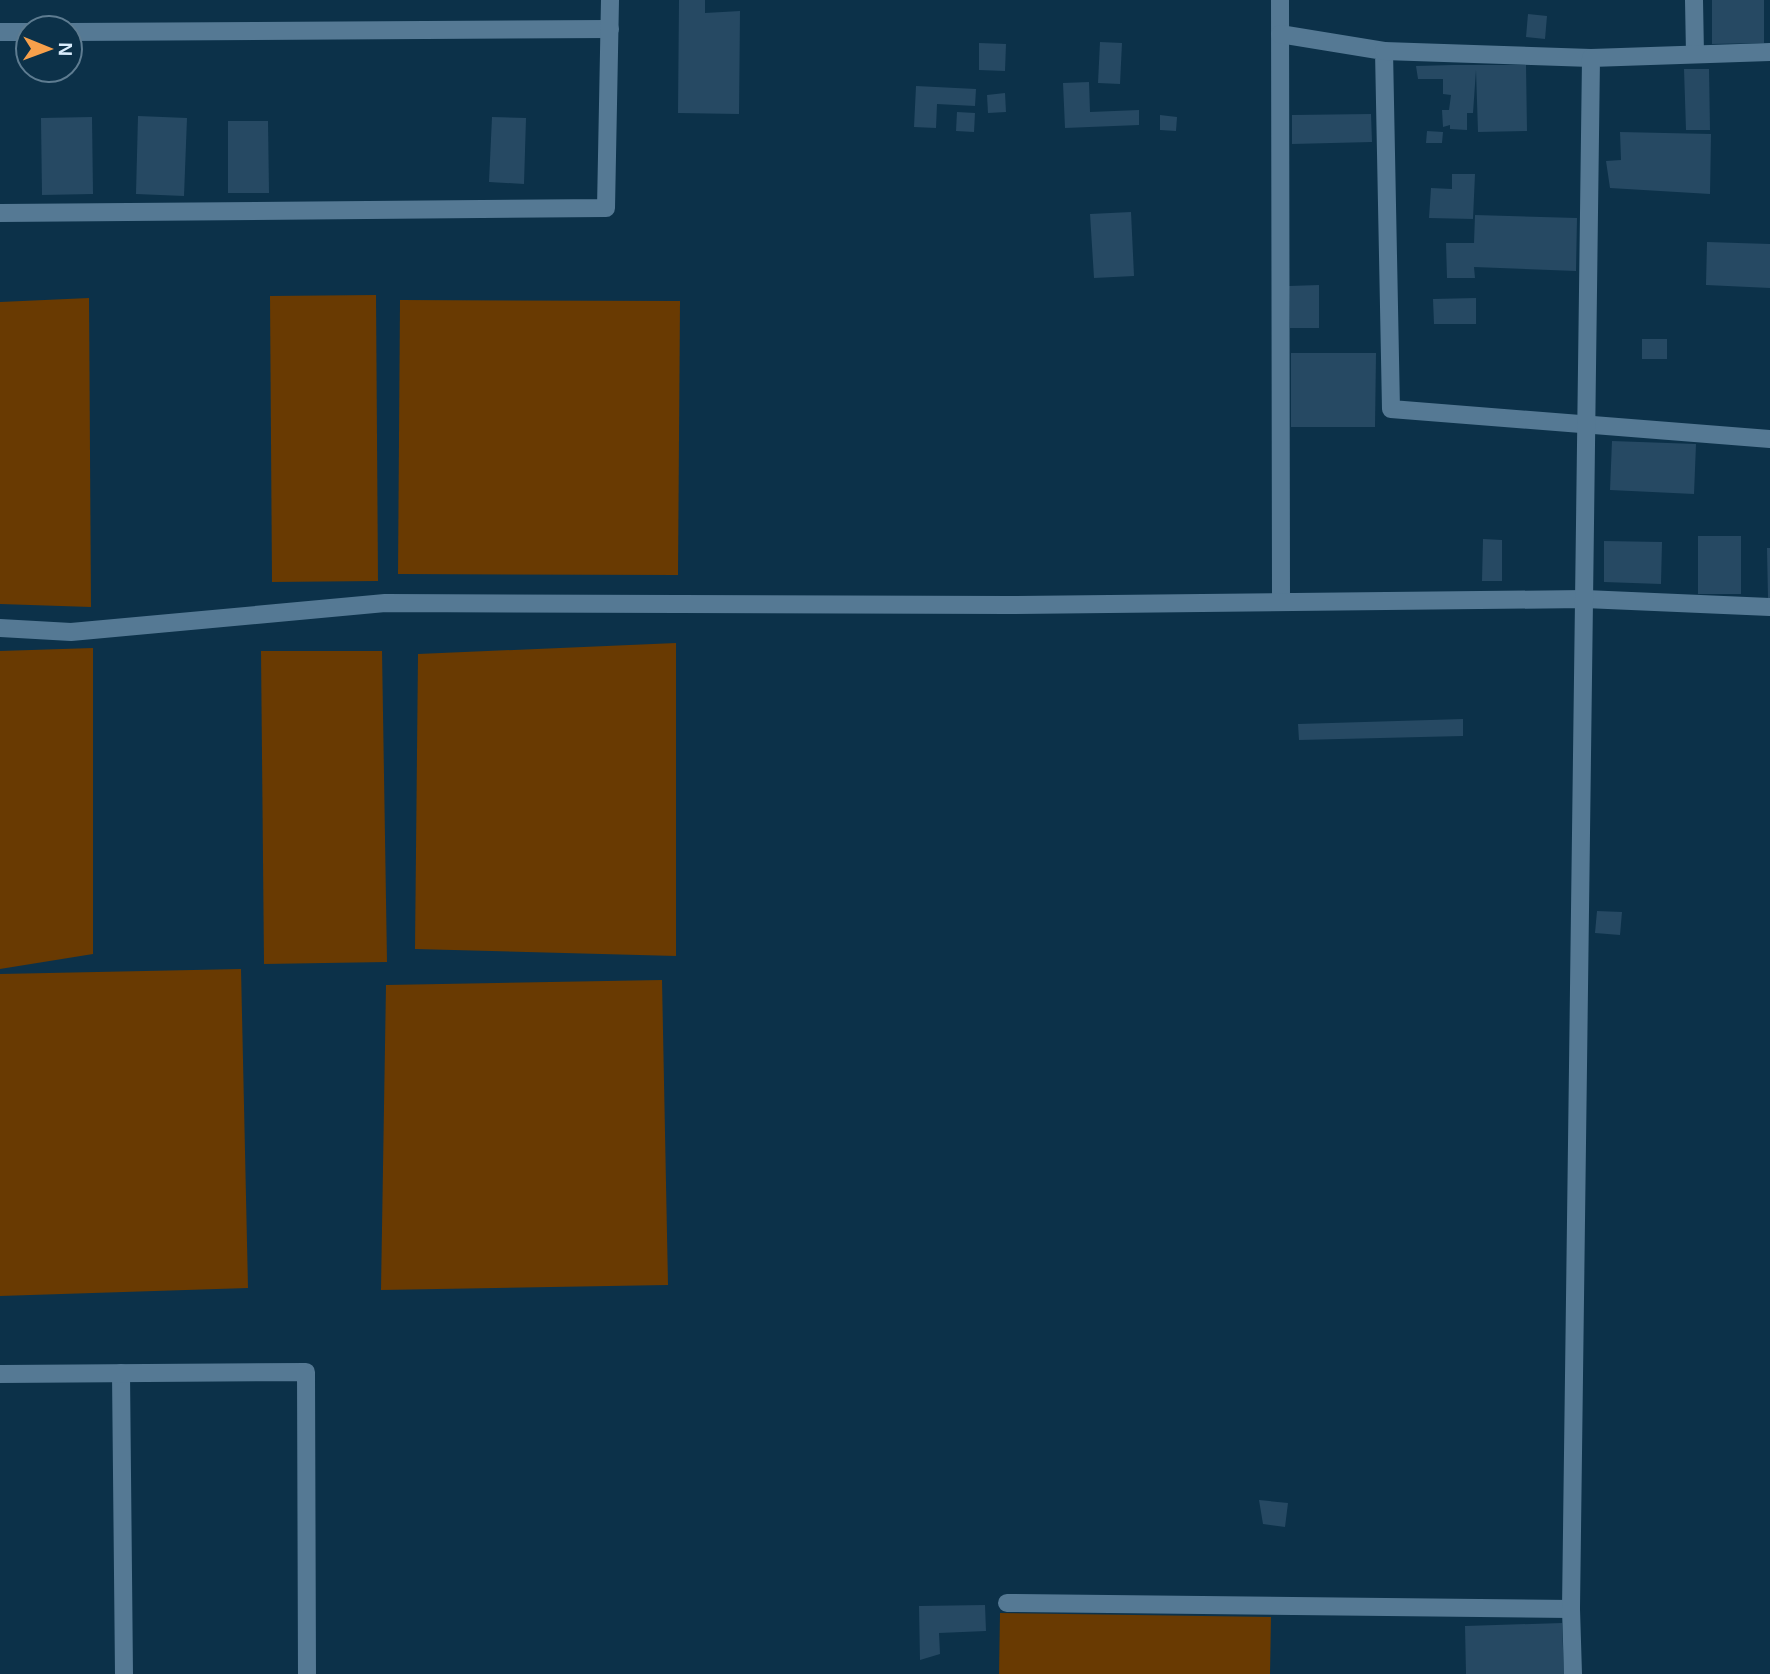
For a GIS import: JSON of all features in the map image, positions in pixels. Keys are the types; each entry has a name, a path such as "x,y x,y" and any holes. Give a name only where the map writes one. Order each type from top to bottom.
{"street":[{"path":"0,214 606,208 610,0"},
{"path":"1280,0 1281,602"},
{"path":"1694,0 1695,54"},
{"path":"84,32 610,29"},
{"path":"1280,34 1384,51 1591,58 1770,52"},
{"path":"1384,51 1391,409 1770,439"},
{"path":"1573,1674 1591,58"},
{"path":"0,628 72,632 384,603 1009,605 1585,599 1770,607"},
{"path":"0,1374 306,1372 307,1674"},
{"path":"121,1373 124,1674"},
{"path":"1007,1603 1572,1609"}],"shaded area":[{"path":"376,295 378,581 272,582 270,296"},
{"path":"89,298 91,607 0,604 0,302"},
{"path":"400,300 680,301 678,575 398,574"},
{"path":"676,643 676,956 415,949 418,654"},
{"path":"93,648 93,954 0,969 0,651"},
{"path":"261,651 382,651 387,962 264,964"},
{"path":"241,969 248,1288 0,1296 0,974"},
{"path":"662,980 668,1285 381,1290 386,985"},
{"path":"1000,1613 1271,1617 1270,1674 999,1674"}],"building":[{"path":"679,0 705,0 705,13 740,11 739,114 678,113"},
{"path":"1712,0 1764,0 1764,43 1712,44"},
{"path":"1528,14 1547,16 1545,39 1526,37"},
{"path":"1100,42 1122,43 1120,84 1098,83"},
{"path":"979,43 1006,44 1005,71 979,70"},
{"path":"1526,65 1527,131 1478,132 1476,70 1473,113 1467,113 1467,130 1450,129 1450,125 1443,127 1442,110 1449,110 1451,95 1443,94 1443,79 1418,79 1416,66"},
{"path":"1684,69 1709,69 1710,130 1686,130"},
{"path":"1089,82 1090,112 1139,110 1139,125 1065,128 1063,83"},
{"path":"916,86 976,89 975,106 937,104 936,128 914,127"},
{"path":"1005,93 1006,112 988,113 987,95"},
{"path":"957,112 975,113 974,132 956,131"},
{"path":"1371,114 1372,142 1292,144 1292,115"},
{"path":"1160,115 1177,117 1176,131 1160,130"},
{"path":"138,116 187,118 184,196 136,194"},
{"path":"92,117 93,194 42,195 41,118"},
{"path":"492,117 526,118 524,184 489,182"},
{"path":"228,121 268,121 269,193 228,193"},
{"path":"1427,131 1443,132 1442,143 1426,143"},
{"path":"1620,132 1711,134 1710,194 1610,188 1606,161 1621,160"},
{"path":"1452,174 1475,174 1473,219 1429,218 1431,188 1452,189"},
{"path":"1131,212 1134,276 1094,278 1090,214"},
{"path":"1475,215 1577,218 1576,271 1474,267 1475,278 1447,278 1446,243 1474,243"},
{"path":"1707,242 1770,244 1770,288 1706,285"},
{"path":"1319,285 1319,328 1290,328 1289,286"},
{"path":"1476,298 1476,324 1434,324 1433,299"},
{"path":"1642,339 1667,339 1667,359 1642,359"},
{"path":"1291,353 1376,353 1375,427 1291,427"},
{"path":"1612,441 1696,444 1694,494 1610,490"},
{"path":"1698,536 1741,536 1741,594 1698,594"},
{"path":"1483,539 1502,540 1502,581 1482,581"},
{"path":"1604,541 1662,542 1661,584 1604,582"},
{"path":"1767,548 1770,548 1770,598 1768,598"},
{"path":"1463,719 1463,736 1299,740 1298,724"},
{"path":"1597,911 1622,912 1620,935 1595,933"},
{"path":"1259,1500 1288,1503 1285,1527 1263,1524"},
{"path":"985,1605 986,1631 939,1633 940,1654 920,1660 919,1606"},
{"path":"1562,1623 1564,1674 1466,1674 1465,1626"}]}
